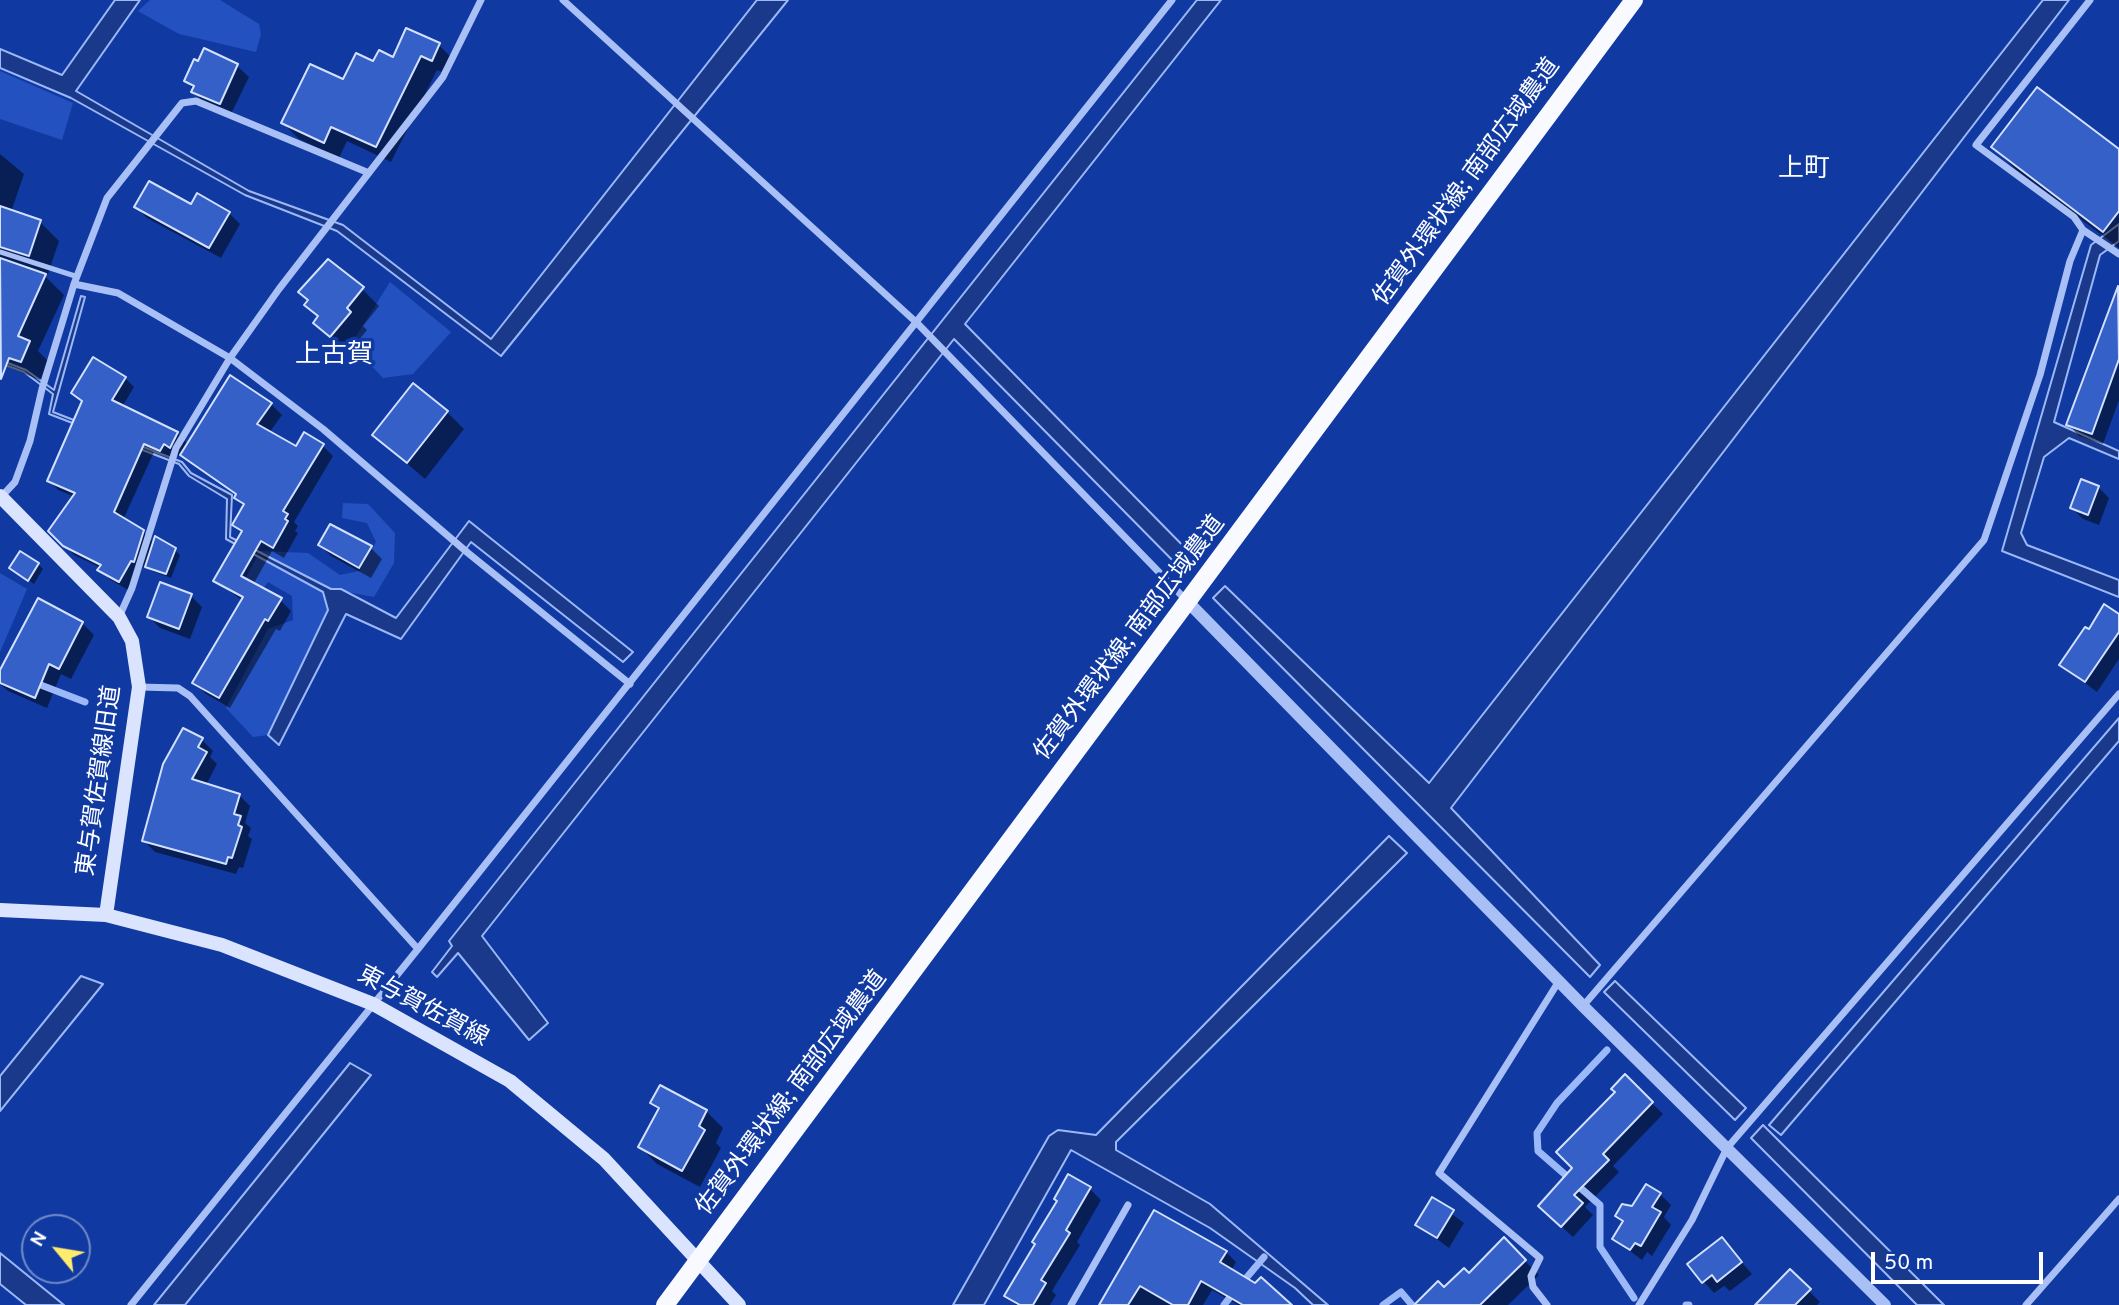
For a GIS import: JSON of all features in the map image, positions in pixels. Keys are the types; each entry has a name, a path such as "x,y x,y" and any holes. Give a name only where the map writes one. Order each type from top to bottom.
{"main road":[{"name":"佐賀外環状線; 南部広域農道","path":"665,1305 1189,603 1634,0"},
{"name":"東与賀佐賀線旧道","path":"0,496 119,617 132,641 139,687 106,915"},
{"name":"東与賀佐賀線","path":"0,910 106,915 222,945 373,1004 510,1081 604,1159 739,1305"}],"street":[{"path":"119,617 132,588 176,448 230,358 443,77 481,0"},
{"path":"563,0 917,323 1583,1006 1885,1305"},
{"path":"131,1305 630,684 1172,0"},
{"path":"2090,0 1976,145 2074,217 2083,230 2117,252"},
{"path":"0,496 15,482 30,441 42,389 74,280 107,198 182,103 196,102 369,173"},
{"path":"1583,1006 1984,540 2040,375 2070,261 2083,230"},
{"path":"74,280 118,293 230,358 323,429 468,553 630,684"},
{"path":"139,687 178,688 190,696 418,949"},
{"path":"1639,1305 1692,1220 1727,1148 2119,694"},
{"path":"1547,1305 1533,1287 1531,1276 1539,1258 1439,1173 1559,981"},
{"path":"2026,1305 2119,1199"},
{"path":"1071,1305 1128,1205"}],"lane":[{"path":"0,252 74,280"}],"shaded area":[{"path":"115,0 140,0 76,91 249,191 343,225 491,339 757,0 788,0 501,356 337,231 245,195 71,98 0,68 0,49 62,75"},
{"path":"150,0 220,0 259,24 261,34 256,52 179,34 138,11"},
{"path":"1197,0 1221,0 965,324 1197,560 1186,574 954,339 482,936 548,1023 529,1040 458,953 437,977 432,972 452,946 449,941"},
{"path":"2043,0 2069,0 1451,808 1600,965 1590,977 1213,598 1225,586 1429,783"},
{"path":"0,71 73,103 62,140 0,119"},
{"path":"2119,224 2119,241 2100,255 2054,422 2119,451 2119,459 2069,438 2044,457 2021,533 2027,545 2119,580 2119,597 2002,551 2091,245"},
{"path":"390,282 451,332 413,374 383,378 351,344"},
{"path":"81,296 85,297 53,412 182,462 191,473 232,495 230,537 331,589 341,589 396,618 469,521 633,652 623,662 471,542 401,639 346,614 279,745 268,735 328,610 323,592 226,539 227,499 189,476 179,464 49,414 53,394 24,372 0,363 0,360 26,370 54,390"},
{"path":"343,503 368,504 395,533 394,563 374,597 331,589 328,610 268,735 253,737 226,708 268,629 293,620 292,596 268,582 253,603 237,595 260,551 308,553 340,575 359,571 376,542 367,523 342,518"},
{"path":"0,573 27,589 0,652"},
{"path":"2119,718 2119,741 1781,1135 1769,1125"},
{"path":"1389,836 1407,853 1116,1142 1116,1150 1210,1204 1328,1305 1313,1305 1295,1288 1210,1228 1071,1150 984,1305 953,1305 1049,1136 1058,1130 1096,1135"},
{"path":"81,976 103,984 0,1111 0,1076"},
{"path":"1615,981 1746,1108 1735,1120 1604,992"},
{"path":"350,1063 371,1075 185,1305 154,1305"},
{"path":"1763,1125 1944,1305 1917,1305 1751,1138"},
{"path":"0,1253 21,1270 21,1284 38,1284 64,1305 26,1305 0,1284"}],"building":[{"path":"406,28 440,43 432,61 421,56 376,147 331,127 324,143 281,123 310,64 343,79 356,53 373,61 379,50 393,57"},
{"path":"204,48 238,64 220,104 191,92 194,86 184,81 194,59 198,61"},
{"path":"2037,87 2119,149 2119,211 2103,232 1991,147"},
{"path":"149,181 191,204 197,193 230,212 209,248 134,207"},
{"path":"0,206 41,220 29,256 0,247"},
{"path":"0,258 46,274 18,336 30,341 21,362 9,358 1,379"},
{"path":"328,259 364,287 347,308 351,312 330,337 313,323 318,316 304,305 308,300 298,292"},
{"path":"2118,286 2119,359 2092,434 2066,425"},
{"path":"93,357 126,377 112,400 178,432 170,448 164,444 160,451 144,444 114,512 144,530 134,562 131,561 119,582 97,570 101,565 63,546 48,531 75,493 47,481 82,401 71,393"},
{"path":"230,375 272,403 257,424 296,446 304,432 324,444 283,511 288,514 285,519 288,521 273,548 261,541 241,576 282,598 268,621 265,619 219,698 192,683 243,597 213,581 242,531 232,525 244,504 234,498 236,494 180,455"},
{"path":"413,383 448,411 407,463 372,435"},
{"path":"2081,479 2099,486 2088,515 2070,508"},
{"path":"330,524 372,546 359,568 318,545"},
{"path":"155,536 176,548 166,574 145,567"},
{"path":"20,551 39,563 28,581 9,568"},
{"path":"160,582 192,594 179,629 147,617"},
{"path":"38,598 83,622 59,669 49,664 35,698 0,683 0,670"},
{"path":"2104,604 2119,614 2119,632 2085,682 2059,665 2085,627 2089,629"},
{"path":"183,728 203,738 198,747 207,752 192,779 240,794 234,814 241,816 238,825 242,827 232,858 228,857 226,864 142,841 163,764"},
{"path":"1625,1074 1653,1102 1603,1154 1609,1160 1574,1195 1583,1203 1561,1227 1538,1206 1572,1168 1556,1152 1615,1092 1611,1089"},
{"path":"660,1085 707,1110 699,1126 705,1130 682,1171 638,1147 659,1108 650,1103"},
{"path":"1068,1174 1091,1187 1066,1230 1070,1233 1041,1280 1046,1283 1033,1305 1020,1305 1004,1296 1035,1244 1032,1242 1057,1201 1054,1199"},
{"path":"1646,1184 1661,1193 1652,1207 1661,1212 1641,1246 1635,1243 1630,1250 1612,1239 1623,1221 1615,1216 1622,1204 1632,1206"},
{"path":"1432,1197 1454,1210 1437,1238 1415,1225"},
{"path":"1154,1210 1227,1251 1220,1262 1255,1283 1261,1277 1292,1305 1243,1305 1201,1281 1188,1305 1173,1305 1140,1286 1128,1305 1099,1305"},
{"path":"1504,1237 1526,1260 1480,1305 1414,1305 1438,1281 1444,1287 1464,1268 1469,1273"},
{"path":"1722,1237 1742,1262 1717,1282 1712,1275 1702,1283 1687,1264"},
{"path":"1790,1269 1811,1289 1795,1305 1755,1305"}],"waterway":[{"path":"33,682 85,702"},
{"path":"1607,1050 1557,1103 1537,1133 1538,1151 1600,1205 1600,1247 1634,1298"},
{"path":"1242,1283 1264,1257"},
{"path":"1224,1305 1234,1292"},
{"path":"1383,1305 1401,1292 1412,1305"}],"district":[{"name":"上町","path":"1804,171"},
{"name":"上古賀","path":"334,357"}]}
